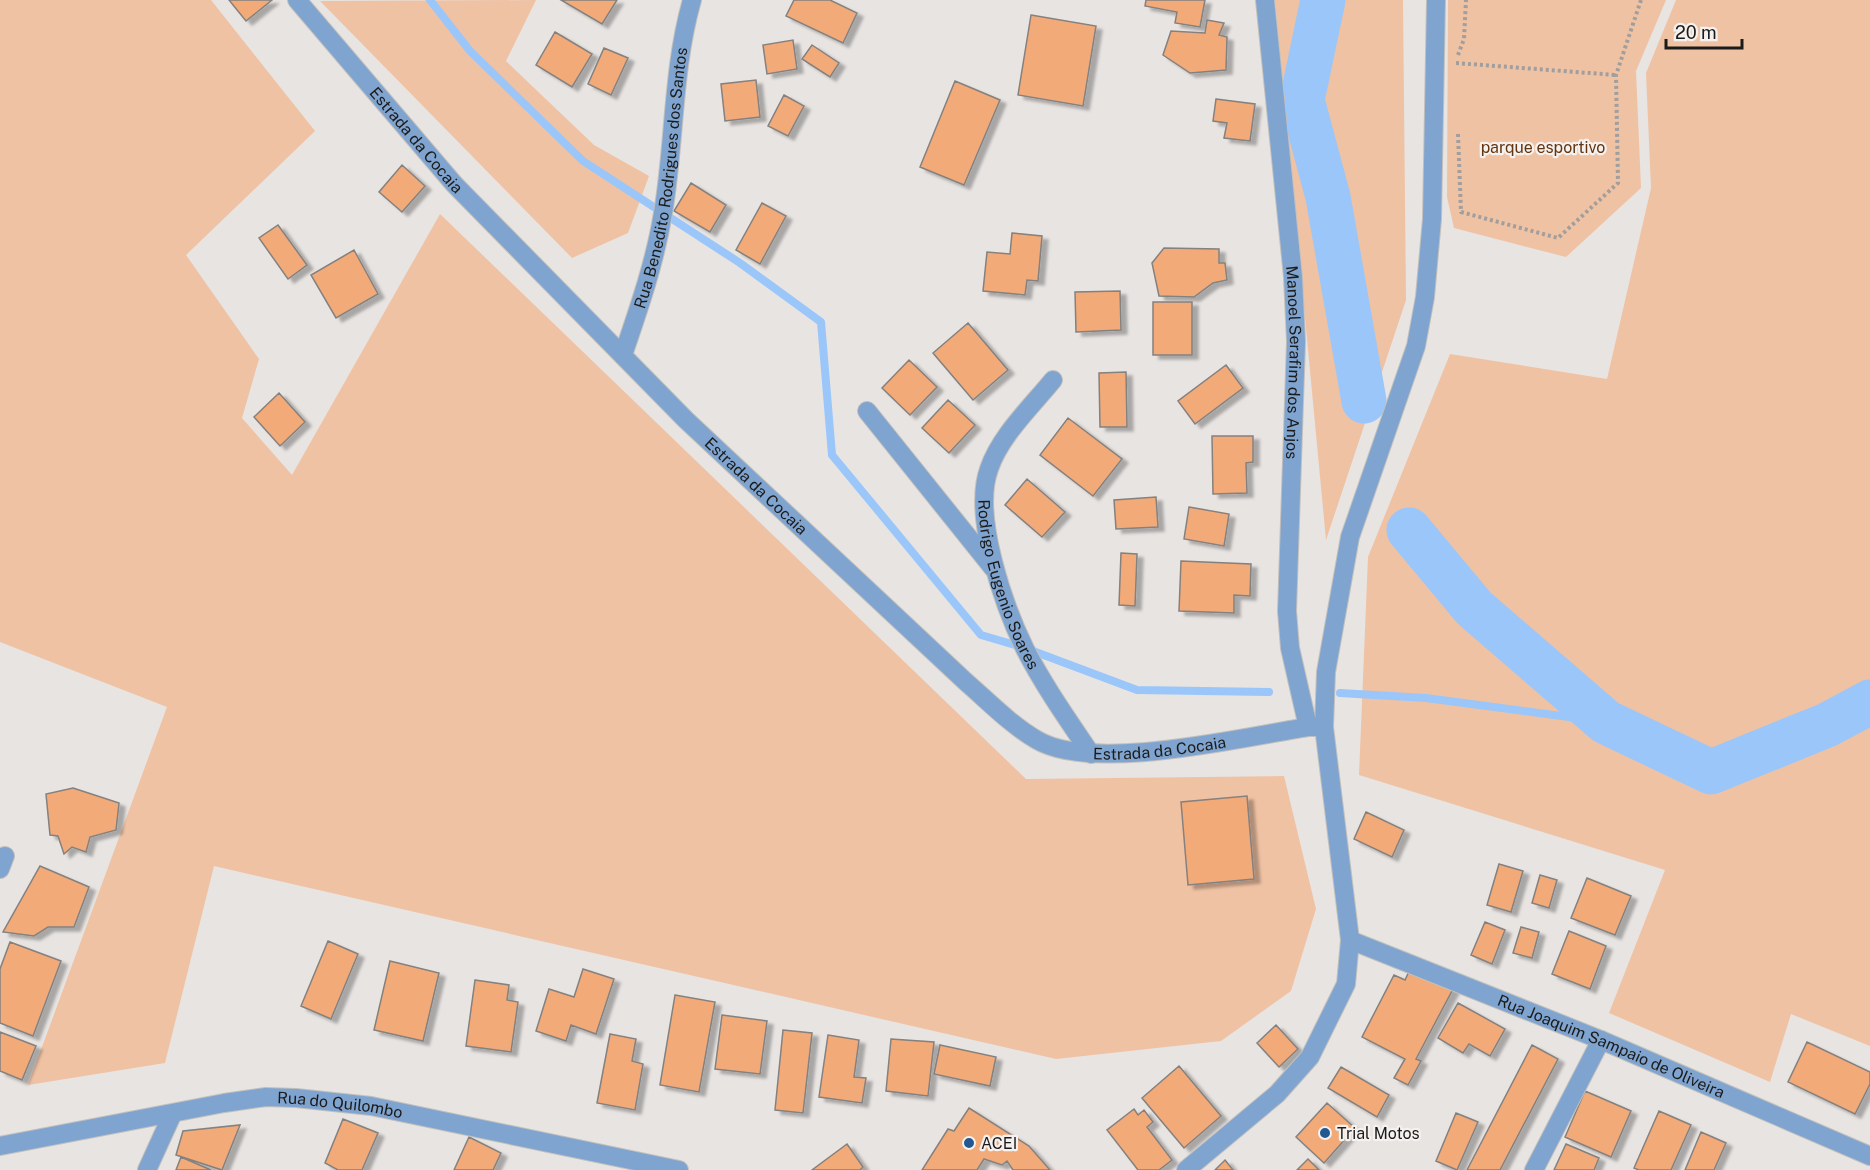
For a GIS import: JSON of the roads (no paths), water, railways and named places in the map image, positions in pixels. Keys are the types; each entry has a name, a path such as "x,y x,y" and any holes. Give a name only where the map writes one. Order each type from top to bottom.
{"street":[{"name":"Estrada da Cocaia","path":"297,0 454,184 686,420 1009,721 1038,741 1057,749 1091,754 1145,753 1316,727"},
{"name":"Rua Benedito Rodrigues dos Santos","path":"623,355 646,285 663,213 677,76 692,0"},
{"name":"Manoel Serafim dos Anjos","path":"1265,0 1293,278 1296,341 1287,611 1290,648 1316,727"},
{"path":"1186,1170 1277,1094 1310,1057 1346,984 1350,940 1316,727 1350,537 1416,346 1425,297 1432,219 1436,0"},
{"name":"Rodrigo Eugenio Soares","path":"1053,380 1002,443 989,469 984,496 987,534 996,572 1025,648 1048,690 1091,754"},
{"path":"867,411 996,572"},
{"name":"Rua Joaquim Sampaio de Oliveira","path":"1350,940 1601,1040 1870,1156"},
{"path":"1534,1170 1601,1040"},
{"name":"Rua do Quilombo","path":"0,1146 266,1097 360,1105 679,1170"},
{"path":"147,1170 172,1115"}],"waterway":[{"path":"430,0 470,51 583,161 740,263 821,322 832,455 981,635 1025,648 1137,690 1269,692"},
{"path":"1323,0 1302,100 1328,197 1364,401"},
{"path":"1409,530 1474,608 1606,722 1711,772 1827,725 1870,702"},
{"path":"1340,693 1426,698 1606,722"}],"place":[{"name":"Trial Motos","path":"1325,1133"},
{"name":"ACEI","path":"969,1143"}],"park label":[{"name":"parque esportivo","path":"1543,147"}]}
